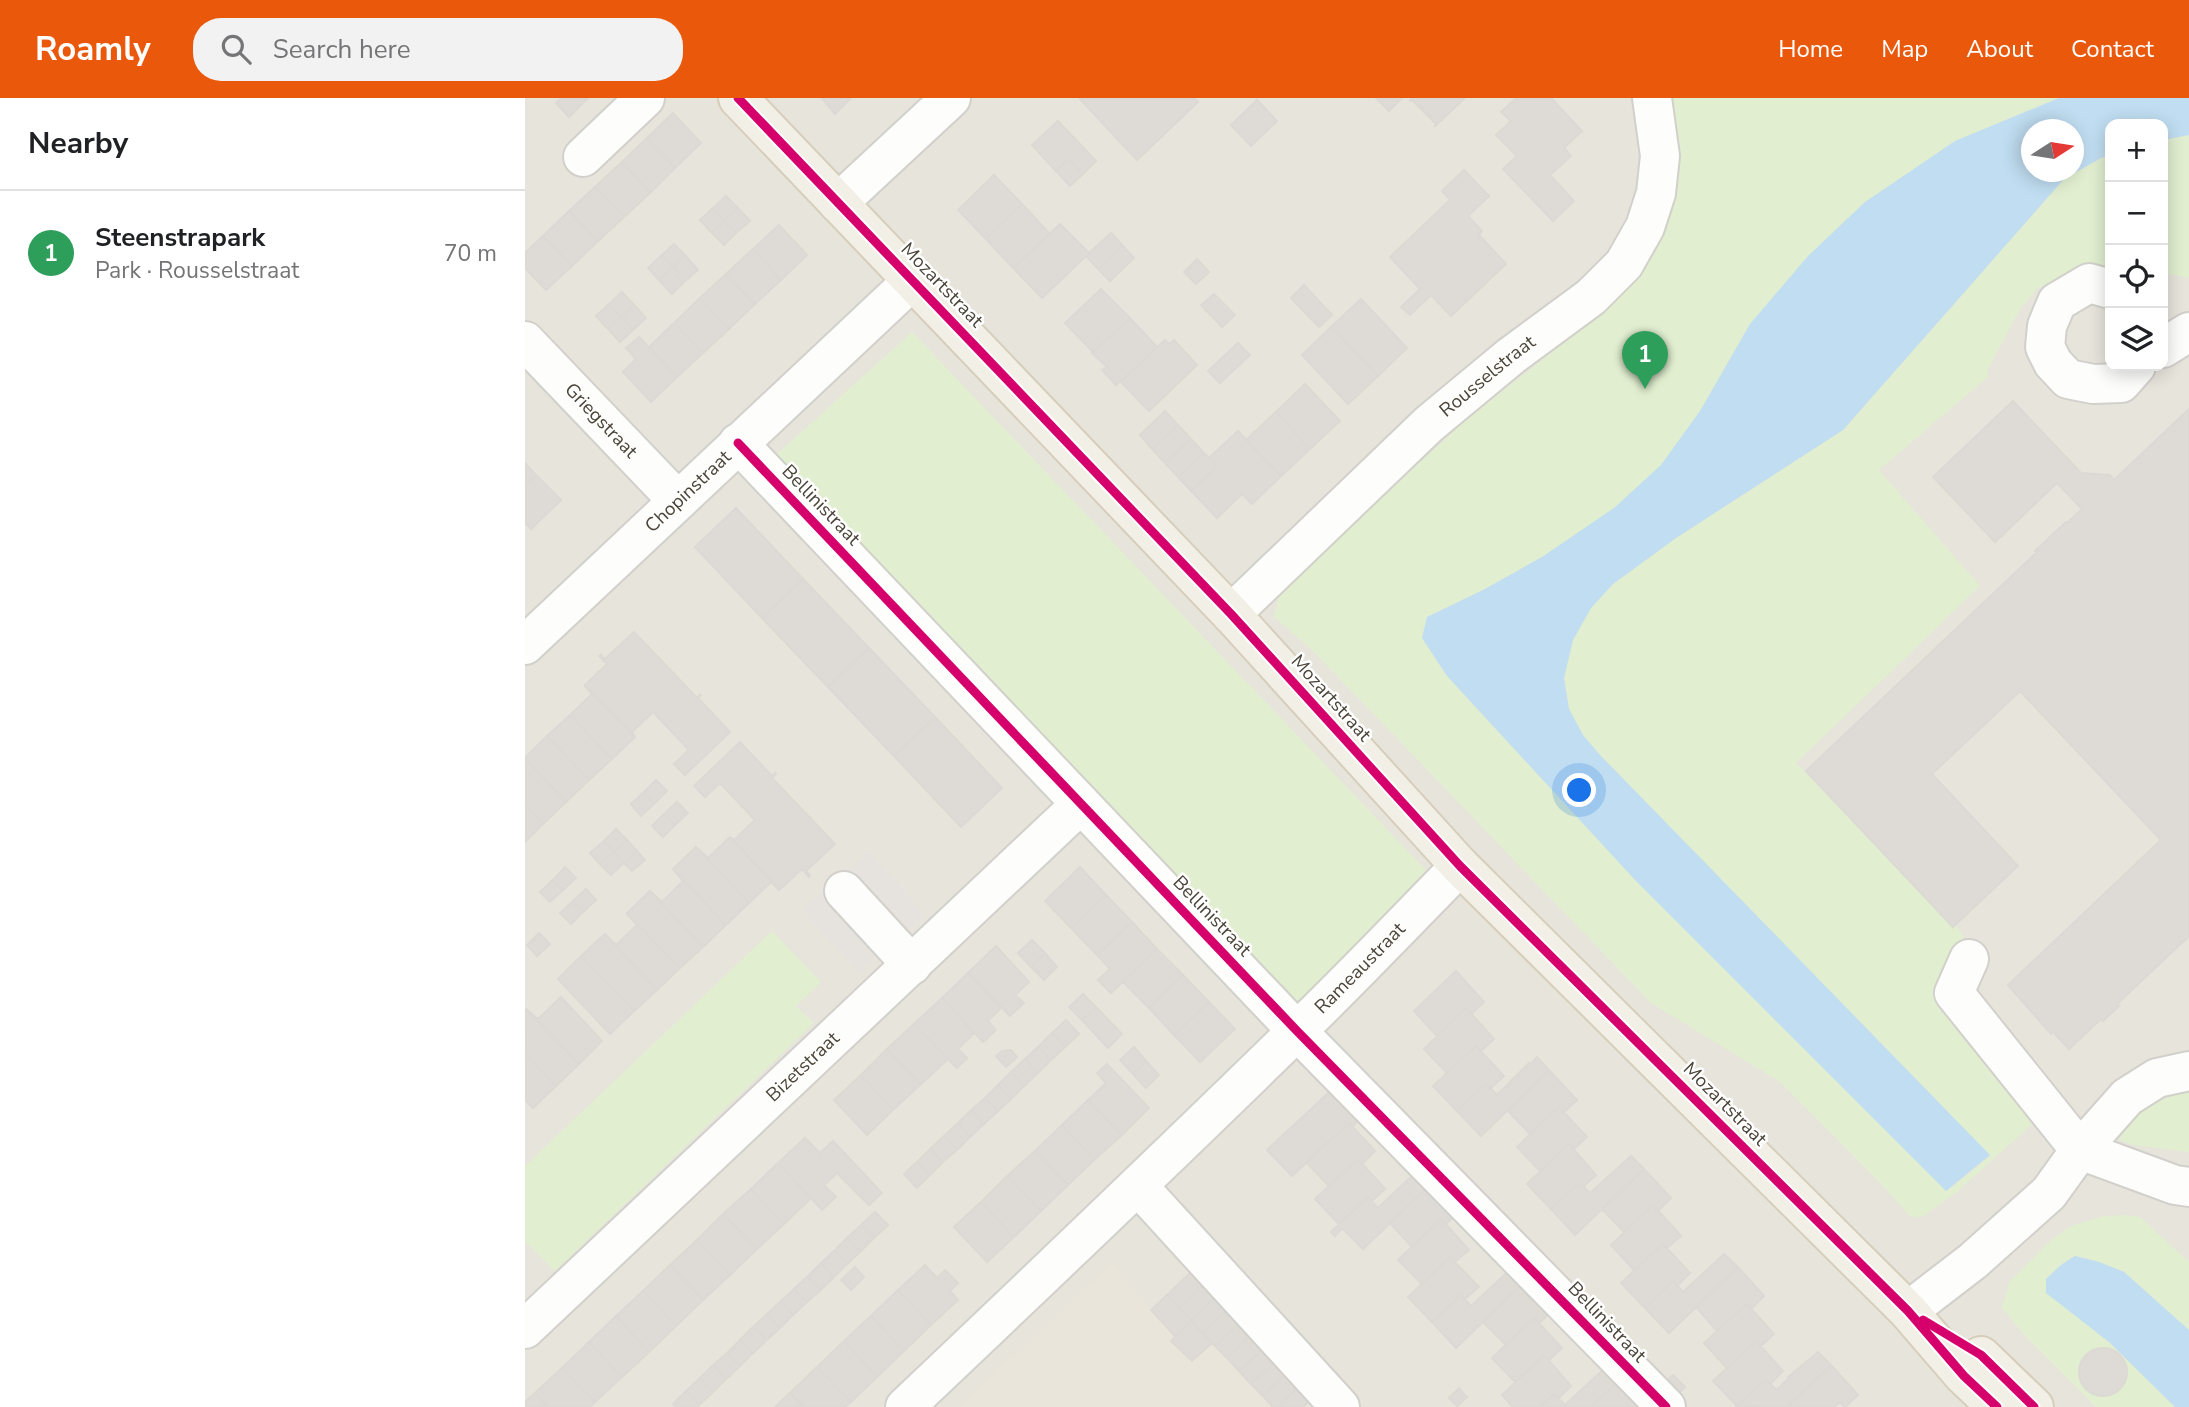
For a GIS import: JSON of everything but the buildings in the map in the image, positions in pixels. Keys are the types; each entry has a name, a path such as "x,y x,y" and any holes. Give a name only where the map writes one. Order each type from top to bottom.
{"main road":[{"name":"Mozartstraat","path":"738,98 1231,614 1460,866 1908,1311 1964,1376 1997,1407"},
{"name":"Mozartstraat","path":"1908,1311 1981,1355 2034,1407"}],"street":[{"path":"583,157 645,98"},
{"path":"838,202 951,98"},
{"name":"Rousselstraat","path":"1231,614 1429,424 1511,356 1591,296 1624,264 1645,227 1656,193 1660,156 1652,98"},
{"name":"Chopinstraat","path":"525,645 913,280"},
{"path":"2105,288 2089,284 2057,302 2047,326 2045,347 2053,363 2069,379 2093,384 2121,383 2132,371"},
{"path":"2168,317 2189,322"},
{"path":"2168,345 2189,332"},
{"name":"Griegstraat","path":"525,341 678,501"},
{"name":"Bellinistraat","path":"739,443 1297,1031 1666,1407"},
{"name":"Bizetstraat","path":"525,1329 1081,804"},
{"name":"Rameaustraat","path":"905,1407 1139,1186 1460,866"},
{"path":"844,891 912,965"},
{"path":"1969,960 1954,993 2080,1150 2175,1185 2189,1187"},
{"path":"1908,1311 1973,1261 2049,1193 2080,1150 2127,1097 2157,1078 2189,1071"},
{"path":"1139,1186 1340,1407"}],"shaded area":[{"path":"525,98 2189,98 2189,1407 525,1407"},
{"path":"870,853 924,914 858,972 803,910"},
{"path":"1111,1264 1175,1336 1172,1341 1192,1361 1212,1343 1273,1407 960,1407"}],"green space":[{"path":"1666,98 2173,98 2122,119 2105,119 2105,125 2084,128 2084,119 2021,119 2021,181 1467,698 1947,1191 1990,1156 1600,755 1583,735 1569,709 1564,678 1573,640 1591,608 1613,584 1676,538 1843,430 2061,182 2084,182 2084,168 2105,157 2105,265 2068,275 2038,288 2020,309 1987,371 1989,376 1879,470 1980,586 1796,763 1943,915 1947,911 1964,937 1941,969 1937,991 1942,1013 1969,1039 2033,1115 2031,1125 1958,1191 1924,1216 1911,1217 1780,1082 1651,1003 1313,651 1274,617 1279,596 1290,581 1466,420 1595,318 1631,284"},
{"path":"2189,135 2189,278 2168,274 2168,139"},
{"path":"912,332 1426,870 1415,889 1296,1003 777,454"},
{"path":"772,931 821,982 796,1006 814,1023 555,1271 525,1241 525,1166"},
{"path":"2189,1086 2189,1152 2132,1145 2119,1140 2124,1123 2152,1096"},
{"path":"2105,1216 2140,1217 2189,1262 2189,1330 2124,1272 2099,1262 2075,1256 2046,1292 2109,1342 2175,1407 2096,1407 2024,1335 2002,1308 2010,1281 2052,1239 2073,1225"}],"water":[{"path":"2059,98 2189,98 2189,135 2168,139 2168,119 2105,119 2105,157 2084,168 2084,119 2021,119 2021,182 2061,182 1843,430 1676,538 1613,584 1591,608 1573,640 1564,678 1569,709 1583,735 1600,755 1990,1155 1946,1191 1636,881 1447,676 1422,638 1427,617 1542,557 1614,508 1661,465 1700,411 1750,324 1808,256 1865,202 1955,141"},
{"path":"2075,1256 2124,1272 2189,1330 2189,1407 2175,1407 2109,1342 2046,1293 2046,1279"}],"cycle path":[{"path":"738,98 1231,614 1460,866 1908,1311 1964,1376 1997,1407"},
{"path":"738,443 1297,1031 1666,1407"},
{"path":"1923,1320 1981,1355 2034,1407"}],"place":[{"name":"Steenstrapark","path":"1645,389"}]}
